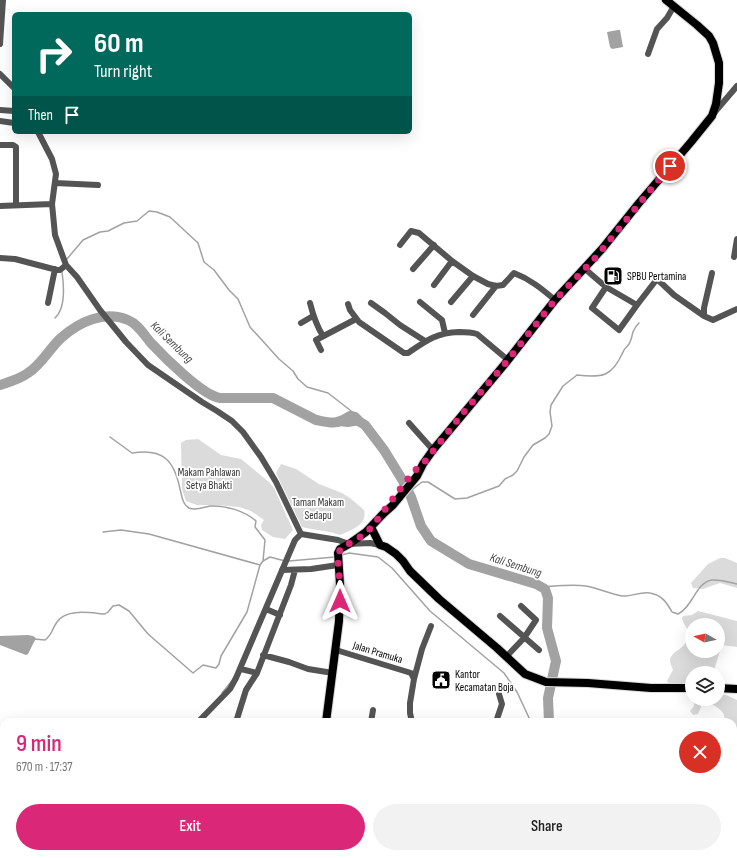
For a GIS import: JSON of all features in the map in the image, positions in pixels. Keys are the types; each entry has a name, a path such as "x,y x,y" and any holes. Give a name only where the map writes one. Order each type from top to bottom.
{"main road":[{"path":"327,718 336,650 340,601 338,553 340,549 371,528 555,300 585,269 712,116 716,104 719,83 719,63 716,52 709,36 666,0"},
{"path":"371,528 380,545 396,554 410,571 439,599 525,674 546,682 651,688 685,688"},
{"path":"725,688 737,689"}],"street":[{"path":"0,44 3,0"},
{"path":"648,54 657,29 667,18 674,6"},
{"path":"0,74 12,86"},
{"path":"712,116 737,86"},
{"path":"0,110 12,111"},
{"path":"0,121 12,123"},
{"path":"39,134 52,159 56,174 52,204 55,235 62,265 48,303"},
{"path":"0,145 13,145 16,147 16,205"},
{"path":"55,183 98,185"},
{"path":"0,206 52,204"},
{"path":"400,245 411,231 419,233 452,261 473,276 496,286 503,285 514,273 539,286 555,300"},
{"path":"734,257 737,240"},
{"path":"413,269 434,245"},
{"path":"0,258 62,265 77,277 100,310 126,342 148,365 232,421 243,432 261,457 276,482 301,534"},
{"path":"434,285 452,261"},
{"path":"585,269 606,287 637,305"},
{"path":"704,316 704,308 712,274"},
{"path":"451,302 473,276"},
{"path":"606,287 592,308 618,330 657,279 674,295 704,316 713,320 737,309"},
{"path":"472,315 496,286"},
{"path":"420,302 442,320 445,333"},
{"path":"310,303 317,328 322,336"},
{"path":"371,303 425,342"},
{"path":"348,304 356,319 382,339 404,353 408,353 438,334 471,332 477,334 508,360"},
{"path":"301,323 313,316"},
{"path":"321,350 316,340 356,319"},
{"path":"409,423 433,450"},
{"path":"301,534 338,540 349,544 370,543 380,545"},
{"path":"202,718 230,689 241,669 295,540 301,534"},
{"path":"283,569 295,570 338,564"},
{"path":"237,718 246,690 256,673 279,618 295,570"},
{"path":"506,657 524,638 536,620 521,606"},
{"path":"266,609 279,618"},
{"path":"500,616 539,650"},
{"path":"411,718 410,703 414,679 422,649 431,626"},
{"name":"Jalan Pramuka","path":"336,650 408,671 414,679"},
{"path":"263,655 308,669 333,673"},
{"path":"241,669 256,673"},
{"path":"497,718 502,704 499,694"},
{"path":"372,718 373,710"}],"green space":[{"name":"Makam Pahlawan Setya Bhakti","path":"198,439 221,455 241,459 269,482 274,488 293,530 285,539 273,537 262,530 261,525 264,520 251,511 239,507 197,505 186,501 182,489 181,443 186,440"},
{"name":"Taman Makam Sedapu","path":"281,464 296,469 319,484 342,493 350,498 364,510 365,515 361,523 353,529 340,535 332,532 302,527 276,473"},
{"path":"720,558 725,558 737,563 737,588 720,583 703,589 693,588 691,583 708,564"},
{"path":"698,611 737,621 737,647 725,645 725,618 685,618 685,625 682,618 683,616 692,615"},
{"path":"685,643 685,658 718,658 715,666 685,666 685,685 669,684 667,681 673,670 670,661 671,657"},
{"path":"725,695 737,700 737,718 725,718 721,711 714,706 725,706"},
{"path":"694,706 701,706 698,714 693,715 690,711"}],"shaded area":[{"path":"620,30 623,47 612,49 610,47 607,32"},
{"path":"28,635 36,638 28,654 26,655 0,645 0,636"}],"waterway":[{"path":"67,259 83,240 100,232 108,231 124,223 137,221 149,211 157,212 170,217 198,243 204,262 214,270 238,299 250,327 279,359 293,371 298,379 307,387 328,393 355,414 355,417"},
{"path":"55,318 59,314 63,303 64,290 62,272"},
{"name":"Kali Sembung","path":"0,385 22,377 33,369 68,332 92,319 110,316 119,317 135,324 151,343 174,366 194,383 213,396 220,398 273,398 316,420 326,422 337,422 350,416 355,417 365,425 384,450 403,481 411,497 421,526 431,541 469,564 536,584 545,589 548,598 547,628 556,661 548,698 549,718"},
{"path":"409,492 422,482 428,482 455,499 467,498 499,486 505,479 517,471 524,457 533,445 549,434 552,426 550,412 551,405 563,386 577,375 600,376 615,367 629,343 633,331 639,323"},
{"name":"Kali Sembung","path":"339,423 348,424 360,422"},
{"path":"110,437 132,453 152,452 165,458 174,470 183,500 189,508 197,509 210,506 228,508 246,514 256,521 255,527 265,540 263,561"},
{"path":"103,532 121,530 149,534 260,565"},
{"path":"342,555 349,553 378,557 392,568 430,611 504,673 517,692 529,718"},
{"path":"34,639 45,640 51,634 57,622 66,615 79,612 105,614 113,606 119,605 129,611 148,634 193,673 203,665 216,668 219,664 221,656 247,612 260,565 263,561 270,557 285,561"},
{"path":"289,561 335,557"},
{"name":"Kali Sembung","path":"542,587 581,585 622,596 650,593 661,598 672,612 678,614 683,611 702,585 707,582 718,580 737,584"},
{"path":"222,693 231,682"}],"place":[{"name":"SPBU Pertamina","path":"613,276"},
{"name":"Kantor Kecamatan Boja","path":"441,680"}],"route":[{"path":"340,601 338,564 338,553 340,549 359,538 371,528 413,472 423,464 555,300 596,257 626,221 639,202 670,166"}]}
